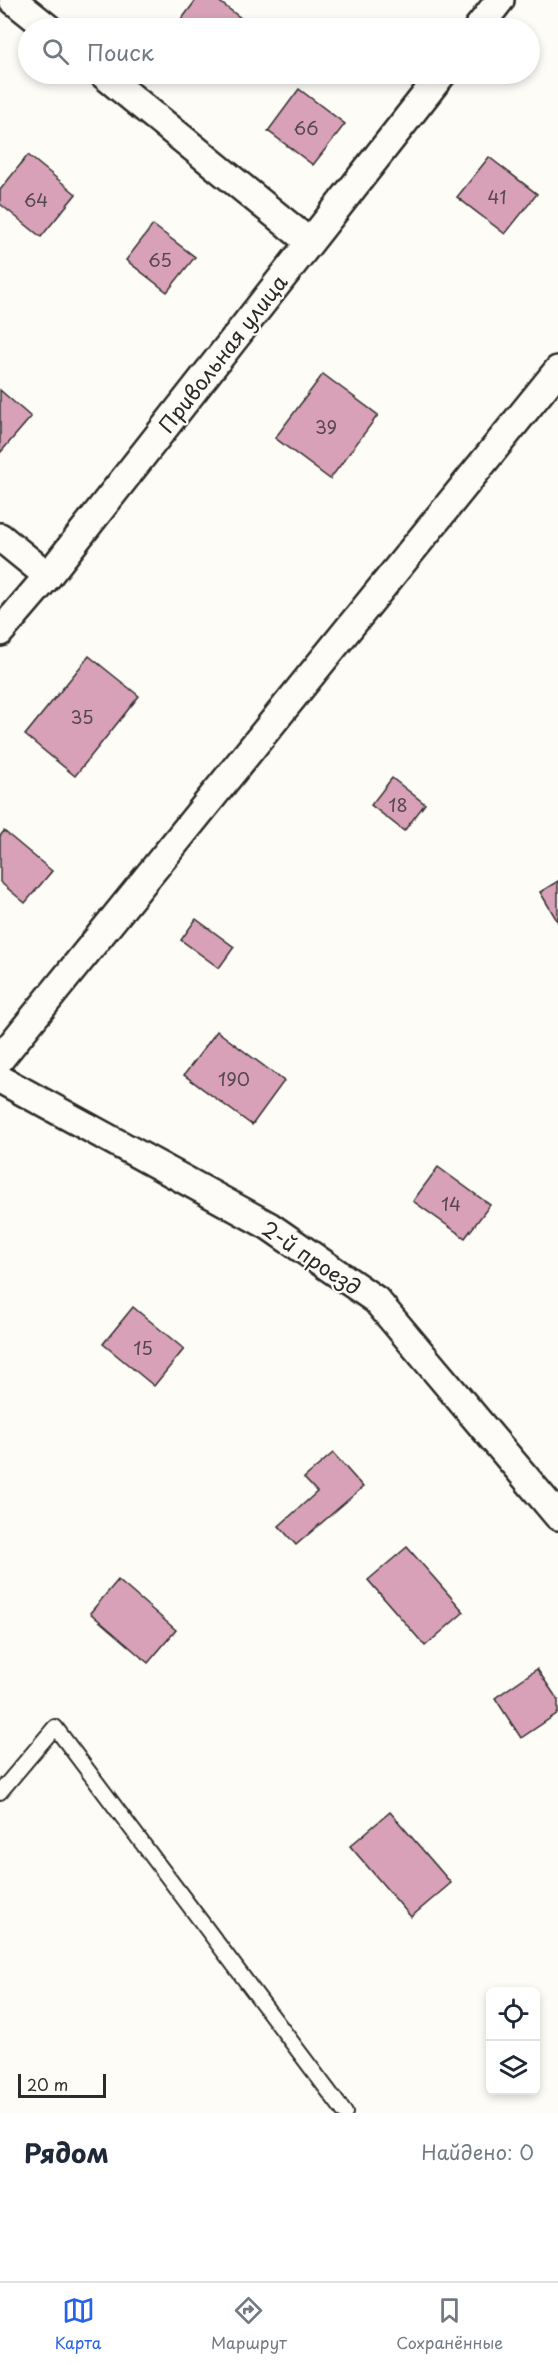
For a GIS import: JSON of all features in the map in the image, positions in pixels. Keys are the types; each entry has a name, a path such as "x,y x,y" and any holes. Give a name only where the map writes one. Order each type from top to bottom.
{"street":[{"path":"13,0 36,18"},
{"path":"486,18 500,0"},
{"path":"115,84 309,242"},
{"name":"Привольная улица","path":"0,632 48,576 434,84"},
{"path":"0,1059 558,370"},
{"path":"0,537 48,576"},
{"name":"2-й проезд","path":"0,1079 269,1226 376,1300 558,1516"}],"lane":[{"path":"0,1792 55,1727 345,2113"}],"building":[{"path":"196,0 217,0 241,18 182,18"},
{"path":"299,89 345,124 313,165 268,131"},
{"path":"28,155 76,194 41,237 0,204 0,190"},
{"path":"489,157 537,194 505,234 457,197"},
{"path":"153,225 195,257 167,292 126,260"},
{"path":"323,374 378,415 330,479 275,438"},
{"path":"0,390 31,417 0,453"},
{"path":"89,656 139,696 75,776 25,735"},
{"path":"392,778 425,804 404,831 371,805"},
{"path":"4,831 52,871 25,903 0,882 0,836"},
{"path":"558,881 558,922 540,892"},
{"path":"196,919 234,947 219,968 181,940"},
{"path":"217,1031 284,1081 252,1125 184,1075"},
{"path":"438,1167 490,1205 465,1238 413,1201"},
{"path":"133,1307 184,1349 154,1386 103,1344"},
{"path":"333,1453 363,1487 296,1545 279,1526 317,1492 304,1478"},
{"path":"407,1547 464,1612 425,1646 368,1580"},
{"path":"118,1580 176,1630 148,1663 90,1613"},
{"path":"537,1669 558,1700 558,1713 521,1738 495,1698"},
{"path":"390,1812 451,1883 411,1917 350,1846"}]}
